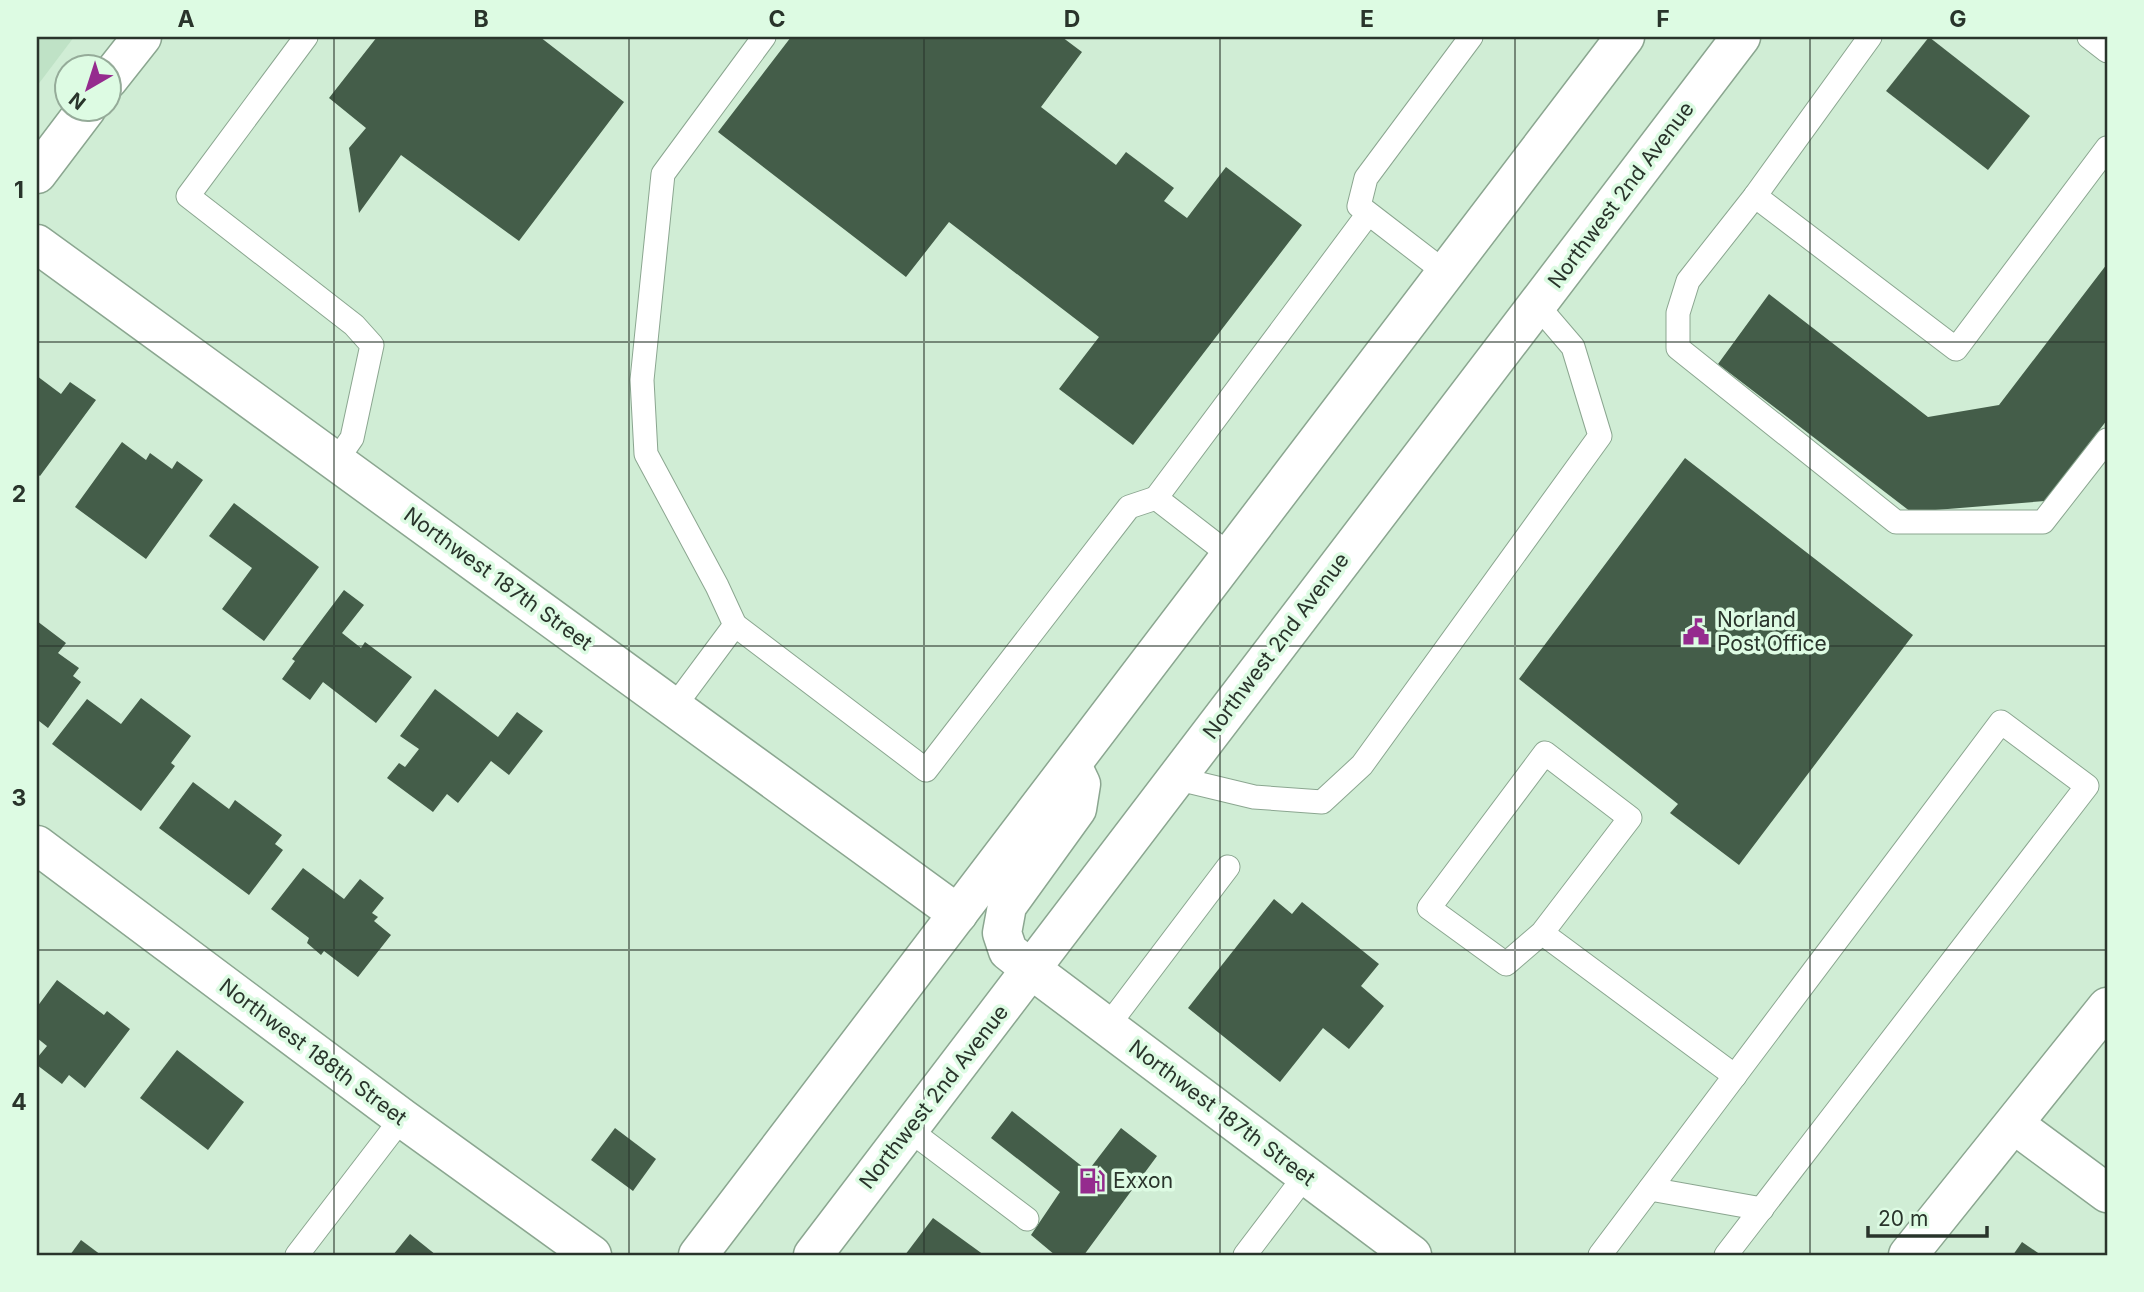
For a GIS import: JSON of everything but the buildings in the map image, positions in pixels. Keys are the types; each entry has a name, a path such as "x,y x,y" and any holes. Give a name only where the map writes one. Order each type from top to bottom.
{"main road":[{"path":"122,62 142,37"},
{"path":"698,1255 1625,37"},
{"name":"Northwest 2nd Avenue","path":"817,1254 908,1129 1537,305 1720,53 1741,37"},
{"path":"37,174 76,122"},
{"name":"Northwest 187th Street","path":"37,244 958,914"},
{"name":"Northwest 187th Street","path":"1072,765 1082,784 1077,809 1007,906 1003,933 1008,951 1412,1255"},
{"name":"Northwest 188th Street","path":"37,845 402,1118 568,1249"},
{"path":"1908,1255 2107,1007"},
{"path":"2015,1125 2107,1193"}],"lane":[{"path":"306,37 188,196 354,325 372,345 352,438 336,461"},
{"path":"764,37 663,174 642,380 646,454 735,625 926,770 1129,508 1156,498 1368,214"},
{"path":"1446,273 1359,206 1366,178 1471,37"},
{"path":"2089,37 2107,51"},
{"path":"1866,38 1755,196 1688,281 1678,313 1678,348 1896,522 2043,522 2107,440"},
{"path":"1755,196 1956,349 2107,148"},
{"path":"1175,778 1254,797 1322,802 1362,765 1600,436 1573,347 1537,305"},
{"path":"1156,498 1231,556"},
{"path":"674,707 735,625"},
{"path":"1600,1255 2001,722 2087,786 1727,1255"},
{"path":"1545,754 1630,818 1542,933 1506,964 1429,908 1545,754"},
{"path":"1107,1027 1228,867"},
{"path":"1542,933 1735,1076"},
{"path":"298,1255 402,1118"},
{"path":"908,1129 1027,1219"},
{"path":"1245,1255 1305,1176"},
{"path":"1650,1189 1762,1209"}],"shaded area":[{"path":"37,37 74,37 63,52 52,52 52,66 37,86"}],"place":[{"name":"Norland Post Office","path":"1696,632"},
{"name":"Exxon","path":"1092,1181"}]}
